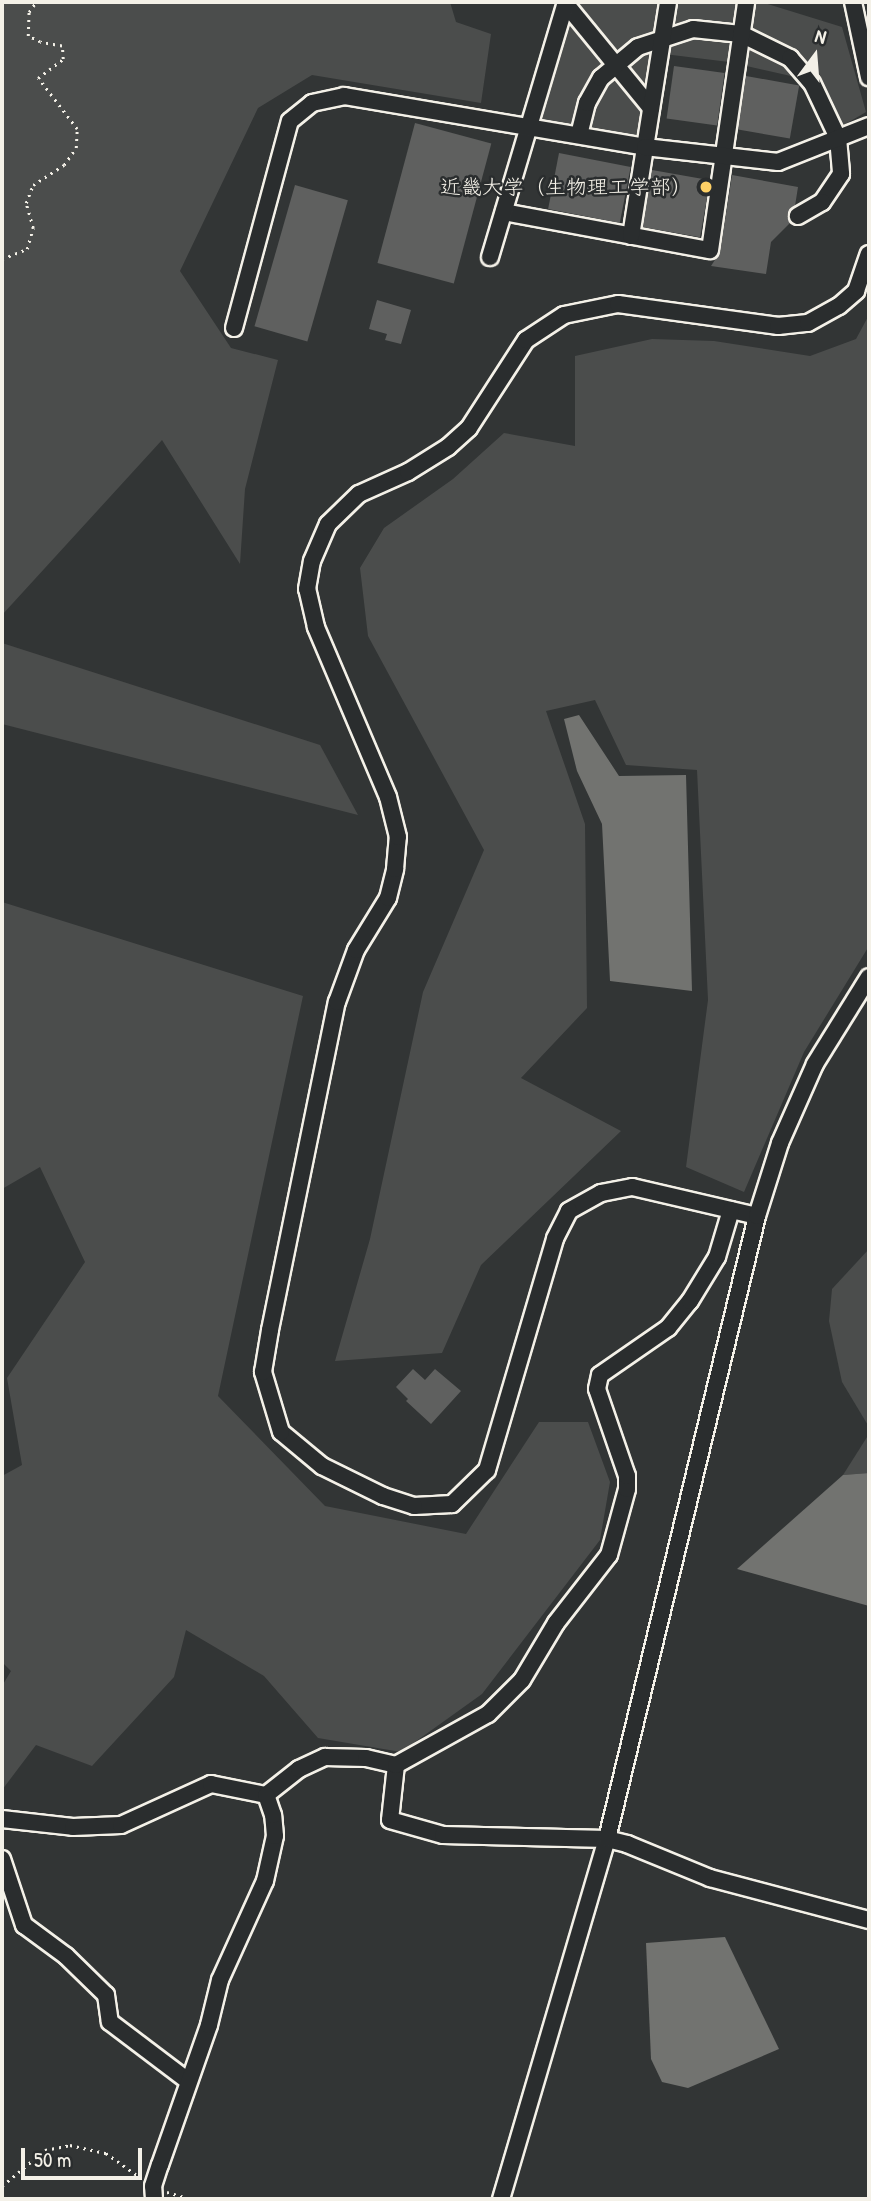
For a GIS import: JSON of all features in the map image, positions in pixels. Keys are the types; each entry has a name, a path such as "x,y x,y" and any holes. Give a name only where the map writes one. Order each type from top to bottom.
{"street":[{"path":"565,2 651,108"},
{"path":"490,257 565,2"},
{"path":"631,236 668,2"},
{"path":"504,212 710,250 746,2"},
{"path":"869,5 852,2 869,77"},
{"path":"579,135 586,103 601,78 638,47 693,29 741,34 773,49 797,67 812,83 838,138 841,174 822,202 798,216"},
{"path":"234,328 290,121 312,103 344,96 645,147 778,162 869,126"},
{"path":"757,1216 632,1187 601,1193 569,1211 555,1239 487,1471 452,1504 414,1506 383,1496 322,1466 281,1432 263,1371 270,1330 337,1002 356,950 388,898 395,869 398,836 388,797 316,627 307,589 312,561 328,524 359,494 408,472 448,447 469,428 526,340 564,315 618,304 778,326 808,323 839,306 856,291 869,254"},
{"path":"501,2199 607,1839 757,1216 780,1143 815,1064 869,977"},
{"path":"2,1819 73,1827 121,1825 211,1784 266,1795 299,1769 325,1757 366,1758 396,1765 488,1714 522,1680 556,1623 608,1555 627,1489 627,1476 597,1388 600,1374 668,1328 690,1301 717,1257 731,1210"},
{"path":"396,1765 390,1820 443,1835 607,1839 710,1878 869,1920"},
{"path":"154,2193 228,1959 265,1881 275,1836 273,1815 266,1795"},
{"path":"2,1858 24,1925 66,1956 106,1995 110,2022 188,2081"}],"path":[{"path":"2,259 27,249 33,228 26,203 33,185 64,165 76,148 77,129 38,78 63,59 61,46 27,36 29,12 36,2"},
{"path":"2,2186 45,2150 71,2145 106,2153 154,2193 172,2192 191,2199"}],"shaded area":[{"path":"2,2 450,2 456,22 491,34 481,103 312,75 258,108 180,271 231,348 278,360 245,489 240,564 162,440 2,615"},
{"path":"572,2 761,2 842,27 866,112 842,126 824,89 804,79 729,62 656,53 641,138 538,120"},
{"path":"869,315 869,946 804,1052 744,1192 686,1167 708,1000 697,770 626,765 595,700 546,711 585,824 587,1008 521,1078 621,1131 481,1265 442,1353 335,1361 370,1239 423,992 484,850 368,636 360,568 384,528 453,479 504,433 575,446 575,356 652,339 714,341 810,356 856,339"},
{"path":"2,643 320,745 358,815 2,724"},
{"path":"579,715 619,776 686,775 692,991 610,981 602,824 577,771 564,719"},
{"path":"2,902 303,996 218,1396 325,1506 466,1534 539,1422 588,1422 610,1482 600,1540 482,1694 401,1752 318,1738 264,1676 186,1630 174,1677 92,1766 36,1745 2,1790 2,1686 11,1671 2,1662 2,1476 22,1465 7,1378 85,1262 40,1167 2,1189"},
{"path":"869,1249 869,1427 842,1382 829,1321 832,1289"},
{"path":"869,1434 869,1473 843,1475"},
{"path":"869,1473 869,1606 737,1569 843,1475"},
{"path":"725,1937 779,2049 688,2088 662,2082 651,2059 646,1943"}],"building":[{"path":"674,66 725,73 717,126 667,118"},
{"path":"746,76 799,85 790,139 737,129"},
{"path":"415,123 491,143 454,284 377,263"},
{"path":"559,153 631,167 620,223 548,209"},
{"path":"652,170 710,180 700,237 642,227"},
{"path":"732,175 798,187 795,206 788,215 790,223 771,242 766,274 711,266 720,252"},
{"path":"295,185 348,200 307,341 254,326"},
{"path":"377,300 411,310 401,344 385,340 387,334 369,329"},
{"path":"413,1369 425,1380 435,1369 461,1391 431,1424 406,1401 408,1399 396,1387"}],"place":[{"name":"近畿大学（生物理工学部）","path":"706,187"}]}
